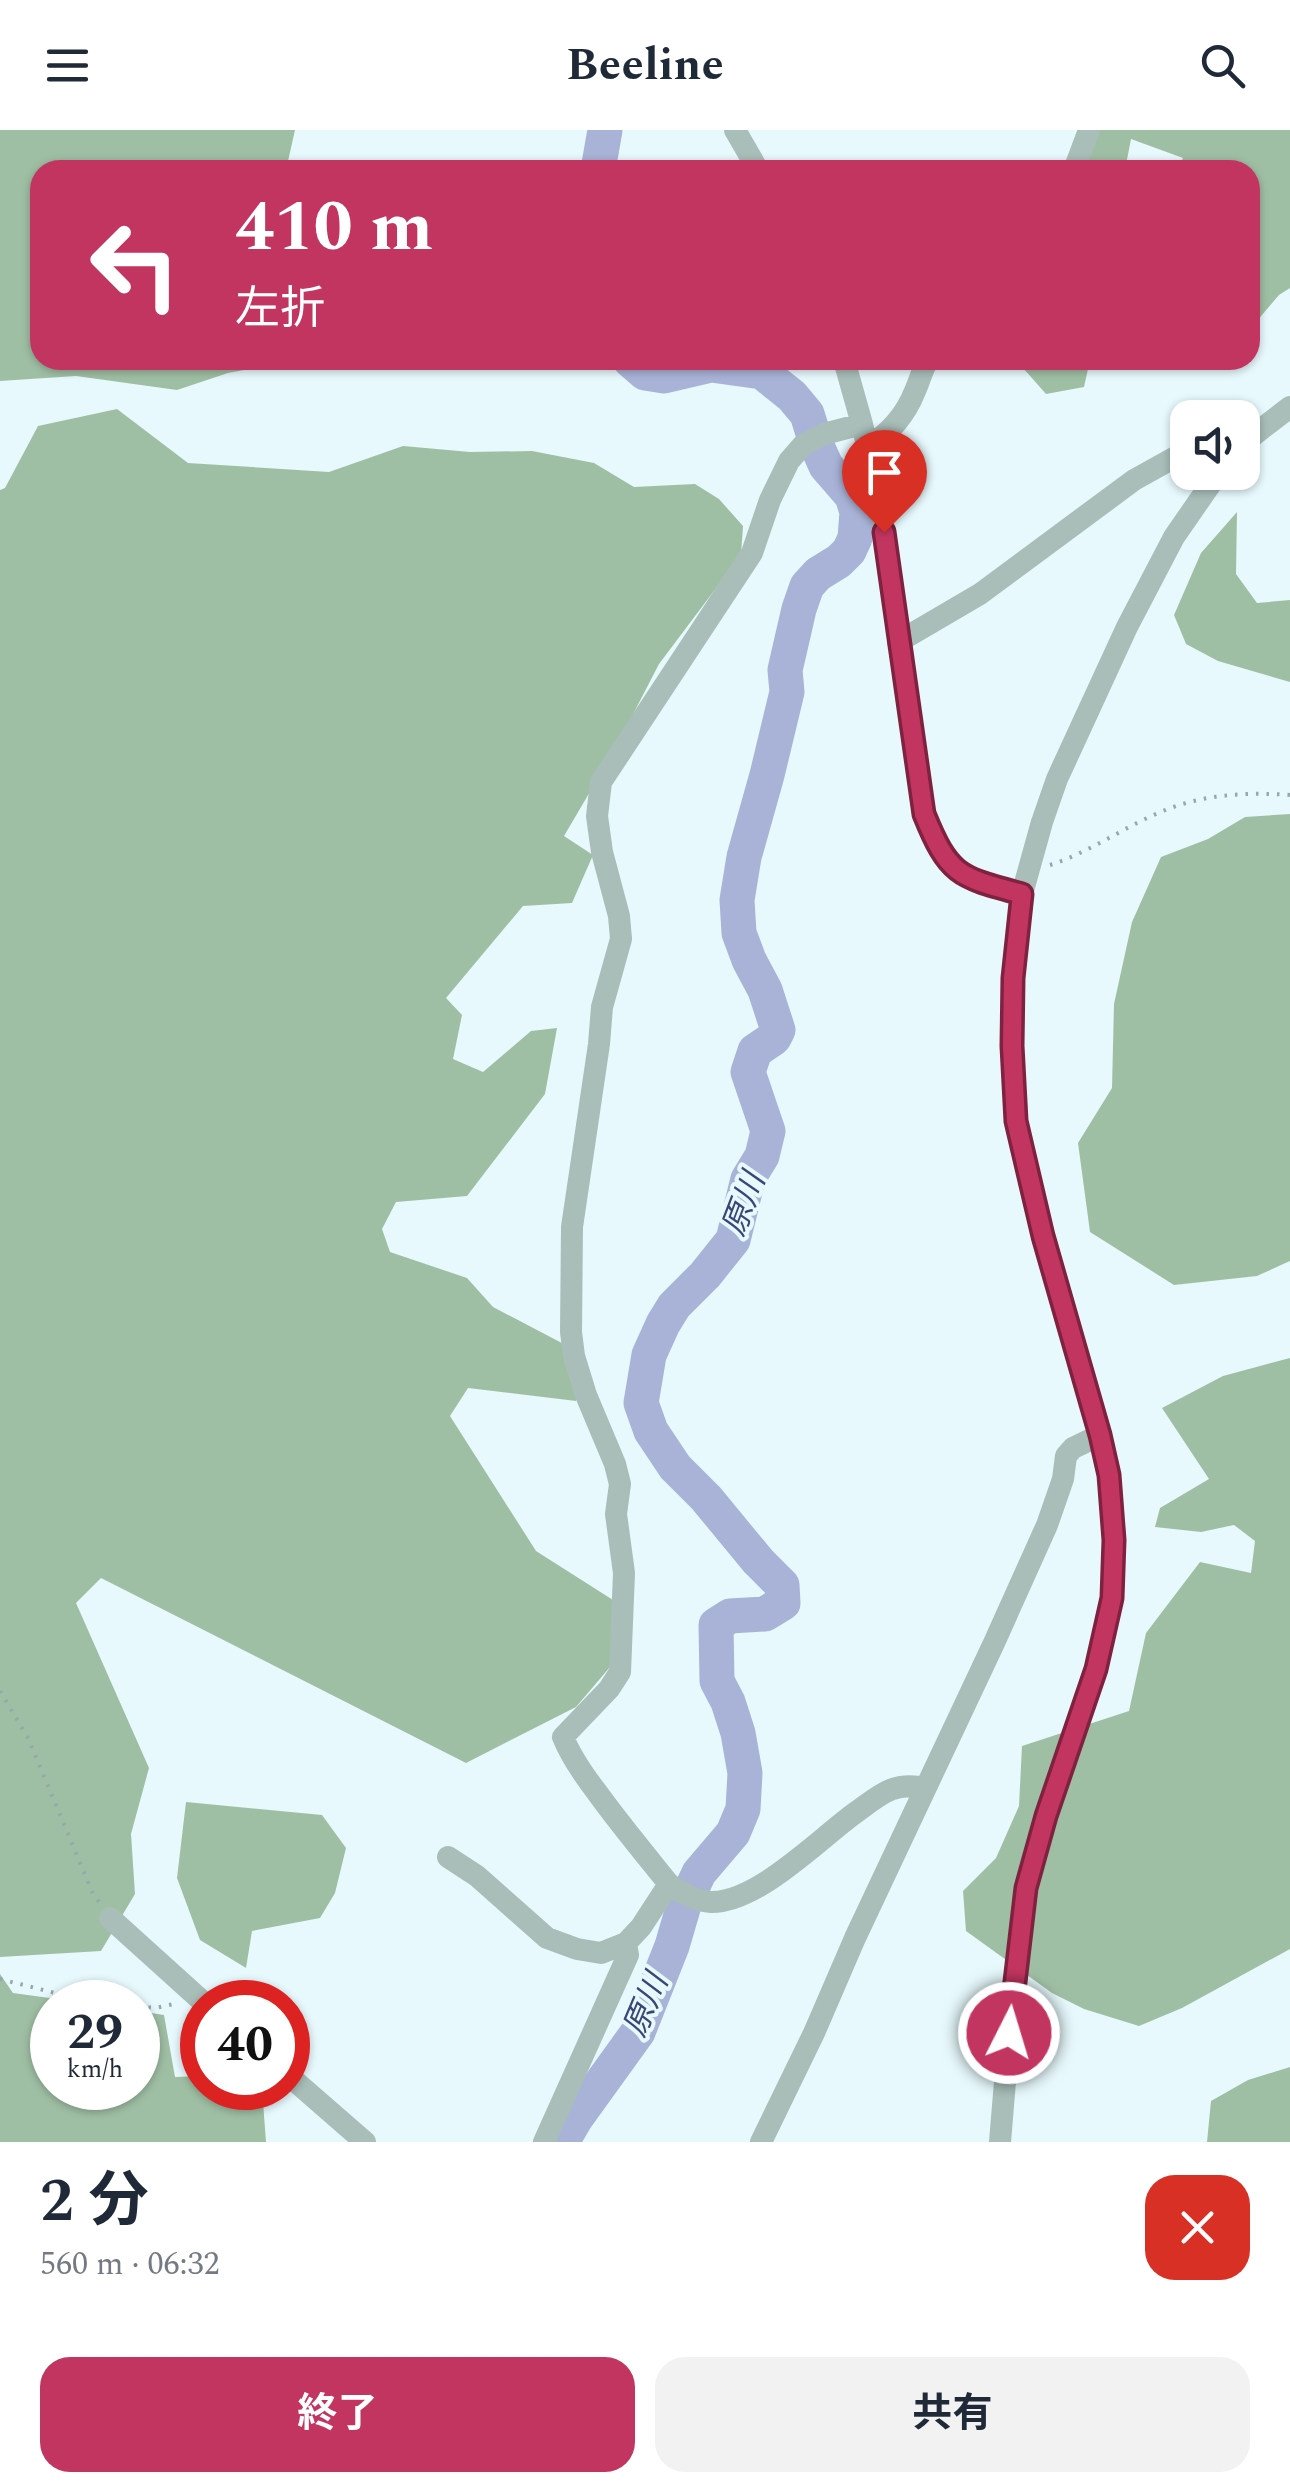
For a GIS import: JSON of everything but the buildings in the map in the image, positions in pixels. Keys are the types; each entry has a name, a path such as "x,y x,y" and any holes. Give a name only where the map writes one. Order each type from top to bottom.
{"street":[{"path":"735,130 752,160"},
{"path":"1078,160 1089,130"},
{"path":"847,370 879,496 924,814 938,849 956,871 983,884 1022,894"},
{"path":"922,370 915,391 883,438 865,435 814,440 789,461 770,500 752,553 601,782 597,816 621,939 602,1007 572,1227 571,1332 586,1395 620,1484 616,1514 624,1573 620,1672 563,1738 568,1752 624,1830 683,1892 710,1902 728,1900 771,1879 889,1789 911,1785 925,1788"},
{"path":"1260,428 1290,406"},
{"path":"898,642 980,594 1134,480 1170,460"},
{"path":"1000,2142 1026,1888 1096,1669 1112,1598 1114,1540 1109,1475 1100,1435 1043,1236 1016,1121 1013,978 1022,894 1057,779 1127,627 1174,537 1207,490"},
{"path":"761,2142 1047,1525 1066,1456 1073,1448 1100,1435"},
{"path":"448,1857 477,1876 546,1938 601,1953 626,1943 683,1892"},
{"path":"110,1918 180,1981"},
{"path":"544,2142 628,1955 626,1943"},
{"path":"310,2094 365,2142"}],"path":[{"path":"1031,864 1052,864 1200,798 1256,792 1290,795"},
{"path":"0,1691 28,1738 94,1894 110,1918"},
{"path":"0,1980 30,1987"}],"green space":[{"path":"0,130 295,130 288,160 30,160 30,370 244,370 177,390 76,376 0,381"},
{"path":"1079,130 1290,130 1290,288 1260,317 1260,160 1182,160 1131,139 1127,160 1078,160"},
{"path":"1025,370 1088,370 1084,387 1046,394"},
{"path":"117,409 188,463 329,472 403,446 470,452 532,451 594,463 634,487 695,484 719,499 743,526 741,555 659,664 564,836 593,855 572,903 523,906 446,998 462,1015 453,1059 483,1072 531,1031 557,1028 545,1094 467,1196 396,1202 382,1229 390,1252 467,1278 493,1307 577,1351 576,1401 468,1388 450,1416 536,1551 613,1600 610,1667 576,1707 466,1763 101,1578 76,1603 149,1768 131,1834 135,1894 101,1951 0,1957 0,490 5,488 38,426"},
{"path":"1237,512 1236,574 1257,603 1290,600 1290,682 1218,661 1186,644 1174,615 1201,553"},
{"path":"1290,814 1290,1261 1257,1276 1174,1285 1090,1232 1078,1143 1112,1088 1114,1004 1132,922 1161,857 1208,839 1245,817"},
{"path":"1290,1358 1290,1949 1182,2008 1139,2026 1084,2009 1052,1993 966,1931 963,1891 996,1858 1019,1806 1022,1746 1129,1711 1146,1633 1200,1562 1251,1573 1255,1541 1234,1525 1201,1532 1155,1527 1160,1508 1209,1479 1162,1408 1223,1376"},
{"path":"186,1802 322,1815 346,1848 335,1893 320,1918 252,1931 246,1968 200,1940 177,1878"},
{"path":"0,1974 13,1993 30,1995 30,2110 160,2110 160,2014 164,2015 175,2077 180,2077 180,2110 264,2110 266,2142 0,2142"},
{"path":"1290,2067 1290,2142 1207,2142 1211,2101 1248,2080"}],"waterway":[{"name":"原川","path":"600,160 605,130"},
{"name":"原川","path":"642,370 664,376 690,370"},
{"name":"原川","path":"562,2142 638,2032 699,1873 733,1833 743,1809 745,1773 738,1733 717,1681 716,1625 730,1616 765,1614 783,1603 782,1585 675,1467 651,1431 641,1403 649,1355 663,1324 674,1306 733,1240 748,1179 762,1156 768,1131 748,1072 755,1051 774,1038 778,1030 739,933 737,900 744,857 787,692 785,670 799,609 807,586 839,561 855,538 857,512 852,496 826,466 807,414 762,372 747,370"}],"route":[{"path":"884,532 924,814 938,849 956,871 983,884 1022,894 1013,978 1016,1121 1043,1236 1109,1475 1114,1540 1112,1598 1096,1669 1026,1888 1009,2033"}]}
